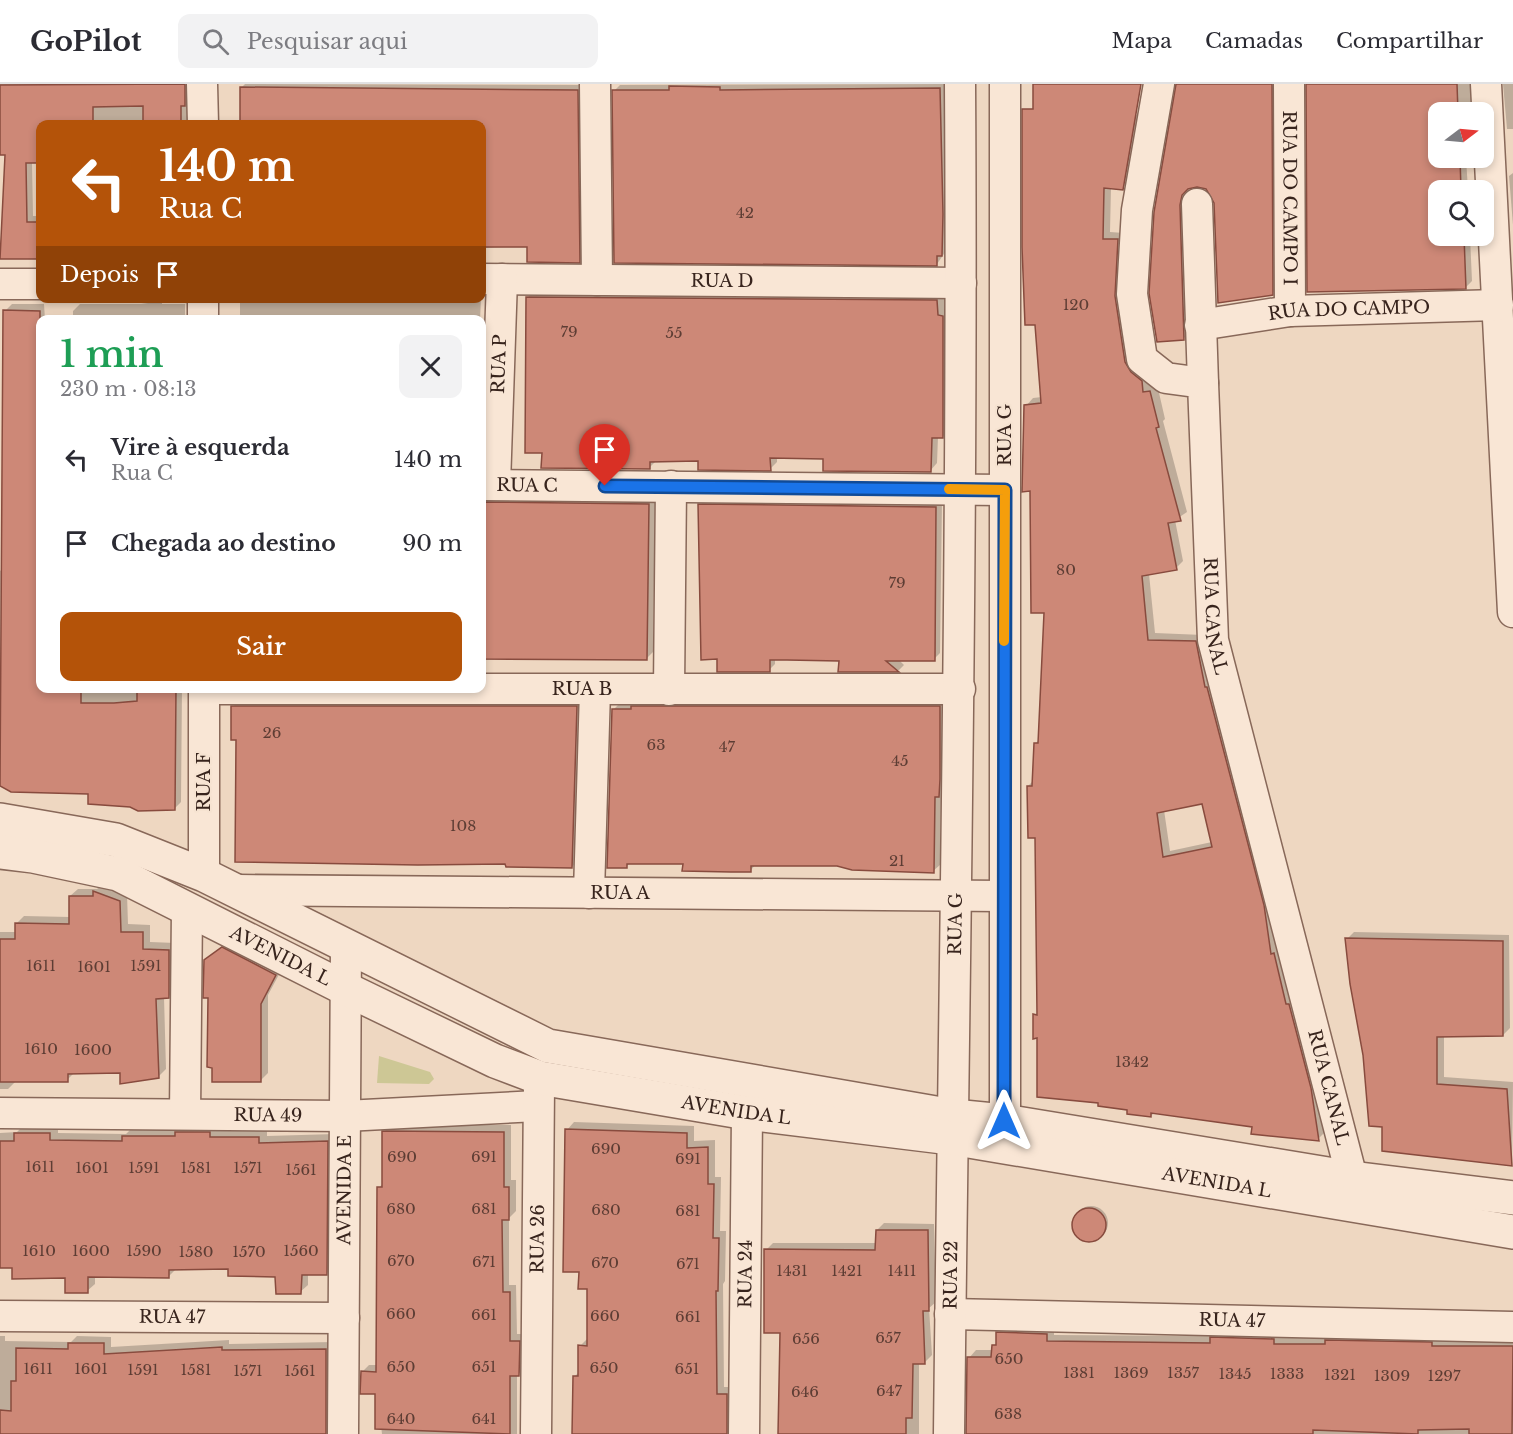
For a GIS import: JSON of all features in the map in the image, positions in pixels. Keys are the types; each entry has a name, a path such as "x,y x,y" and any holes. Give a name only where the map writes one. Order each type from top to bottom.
{"street":[{"path":"202,84 202,120"},
{"path":"595,84 597,280"},
{"name":"RUA G","path":"952,1127 960,689 960,84"},
{"name":"RUA G","path":"1004,1134 1005,84"},
{"path":"1159,84 1137,210 1132,294 1142,360 1166,378 1203,383"},
{"name":"RUA DO CAMPO I","path":"1289,84 1290,311"},
{"path":"1486,84 1502,160 1504,255 1498,305 1508,428 1513,612"},
{"name":"RUA CANAL","path":"1197,204 1213,640 1352,1178"},
{"name":"RUA D","path":"492,279 961,283"},
{"name":"RUA P","path":"488,485 492,279"},
{"path":"0,284 36,284"},
{"name":"RUA DO CAMPO","path":"1200,324 1290,311 1498,305"},
{"name":"RUA C","path":"488,485 1005,490"},
{"path":"669,690 671,486"},
{"name":"RUA B","path":"486,690 960,689"},
{"path":"589,893 595,690"},
{"name":"RUA F","path":"204,693 204,875"},
{"name":"AVENIDA L","path":"0,820 116,840 204,875 548,1046 952,1127 1513,1198"},
{"name":"AVENIDA L","path":"0,852 33,856 118,874 495,1061 539,1092 747,1113 952,1127"},
{"name":"RUA A","path":"238,890 1003,896"},
{"path":"185,1114 187,908"},
{"name":"AVENIDA E","path":"343,1434 346,945"},
{"name":"RUA 26","path":"536,1434 539,1092 548,1046"},
{"name":"RUA 49","path":"0,1113 345,1116 539,1092"},
{"name":"RUA 24","path":"744,1434 747,1113"},
{"name":"RUA 22","path":"949,1434 952,1127"},
{"name":"AVENIDA L","path":"1004,1134 1513,1232"},
{"name":"RUA 47","path":"950,1314 1513,1327"},
{"name":"RUA 47","path":"0,1316 344,1318"}],"shaded area":[{"path":"379,1056 430,1072 434,1079 429,1084 377,1083"}],"building":[{"path":"185,84 185,106 181,106 181,120 143,120 143,106 93,107 93,120 36,120 36,163 26,163 27,222 36,222 36,259 0,259 5,155 0,155 0,85"},
{"path":"1033,84 1141,84 1123,190 1104,188 1103,239 1118,239 1115,296 1125,362 1131,372 1142,381 1143,392 1150,391 1159,427 1156,428 1181,521 1168,523 1177,570 1142,576 1148,640 1196,641 1205,687 1207,687 1264,905 1271,954 1274,953 1286,1004 1289,1004 1311,1088 1319,1141 1251,1134 1252,1127 1151,1113 1151,1117 1127,1114 1127,1110 1098,1106 1098,1103 1037,1097 1037,1038 1033,1039 1033,1014 1037,1015 1035,838 1028,838 1027,786 1032,786 1034,743 1038,743 1044,613 1031,613 1030,491 1022,492 1024,405 1041,403 1035,325 1025,325 1022,247 1022,109 1033,109","holes":["1202,804 1212,847 1163,857 1157,813"]},
{"path":"1176,84 1272,84 1273,295 1218,303 1214,203 1206,189 1197,187 1188,189 1182,195 1180,205 1184,340 1157,342 1149,293 1154,212"},
{"path":"1306,84 1457,84 1458,102 1428,102 1428,168 1460,168 1461,180 1428,180 1428,246 1464,246 1466,289 1307,292"},
{"path":"669,86 720,87 720,90 940,88 943,214 942,256 937,256 937,266 614,263 612,90 669,90"},
{"path":"240,87 578,90 580,263 527,262 527,247 486,247 486,120 240,120"},
{"path":"526,297 937,300 938,315 943,316 943,438 932,438 931,472 823,471 823,459 770,458 771,471 698,470 698,461 650,462 650,469 541,468 542,453 525,453"},
{"path":"3,310 40,311 40,315 36,315 36,693 81,693 81,703 114,703 137,701 137,693 176,693 175,810 138,811 130,807 88,804 88,794 11,792 0,786"},
{"path":"486,502 649,504 647,660 486,659"},
{"path":"698,504 936,507 935,661 886,661 899,672 838,672 839,661 770,660 770,672 717,672 717,659 701,660"},
{"path":"231,706 577,706 572,868 506,867 505,864 235,862 236,740 231,740"},
{"path":"631,706 940,706 940,779 939,797 935,797 934,873 852,870 837,866 751,866 751,872 682,871 683,864 627,864 627,868 607,868 612,709 631,709"},
{"path":"93,891 120,901 121,932 143,932 143,949 169,950 169,998 156,999 159,1078 120,1084 120,1073 68,1074 68,1082 0,1082 0,939 15,939 15,923 69,924 69,896 93,896"},
{"path":"1345,938 1503,941 1503,1036 1437,1037 1437,1084 1507,1089 1512,1166 1382,1151 1382,1127 1369,1126 1363,1055 1350,984"},
{"path":"222,947 276,975 261,1004 261,1082 212,1082 212,1068 207,1067 208,998 203,998 204,960"},
{"path":"565,1129 687,1133 687,1148 708,1147 708,1184 714,1184 713,1238 719,1238 718,1291 716,1291 717,1394 727,1394 727,1434 572,1434 573,1376 578,1376 578,1345 587,1346 587,1289 578,1289 579,1272 563,1272"},
{"path":"382,1131 504,1132 504,1187 509,1187 509,1220 502,1220 503,1292 510,1292 510,1341 520,1341 519,1376 510,1376 510,1434 375,1429 375,1394 360,1394 361,1371 376,1372 377,1187 382,1187"},
{"path":"175,1132 210,1132 210,1137 259,1137 259,1143 328,1141 327,1275 302,1275 301,1294 276,1294 275,1277 228,1276 228,1269 169,1270 169,1278 88,1277 88,1293 65,1293 65,1278 12,1279 12,1268 0,1268 0,1141 14,1141 14,1133 50,1133 50,1140 122,1141 122,1136 175,1136"},
{"path":"1089,1208 1101,1213 1106,1225 1101,1237 1089,1242 1077,1237 1072,1225 1077,1213"},
{"path":"876,1230 928,1230 929,1311 923,1311 925,1364 913,1364 912,1418 906,1418 906,1434 778,1434 780,1333 764,1333 764,1249 875,1250"},
{"path":"996,1332 1047,1334 1047,1341 1210,1343 1210,1337 1274,1339 1274,1344 1325,1344 1325,1340 1432,1342 1432,1346 1513,1346 1512,1434 1469,1434 1469,1429 1418,1430 1418,1434 1313,1430 1313,1434 966,1434 967,1357 991,1357 992,1345 996,1345"},
{"path":"68,1343 104,1343 104,1354 222,1347 222,1350 326,1349 326,1434 0,1434 0,1410 11,1411 11,1381 16,1381 16,1348 68,1349"}],"slow traffic":[{"path":"949,489 1005,490 1004,641"}],"route":[{"path":"605,486 1005,490 1004,1121"}]}
